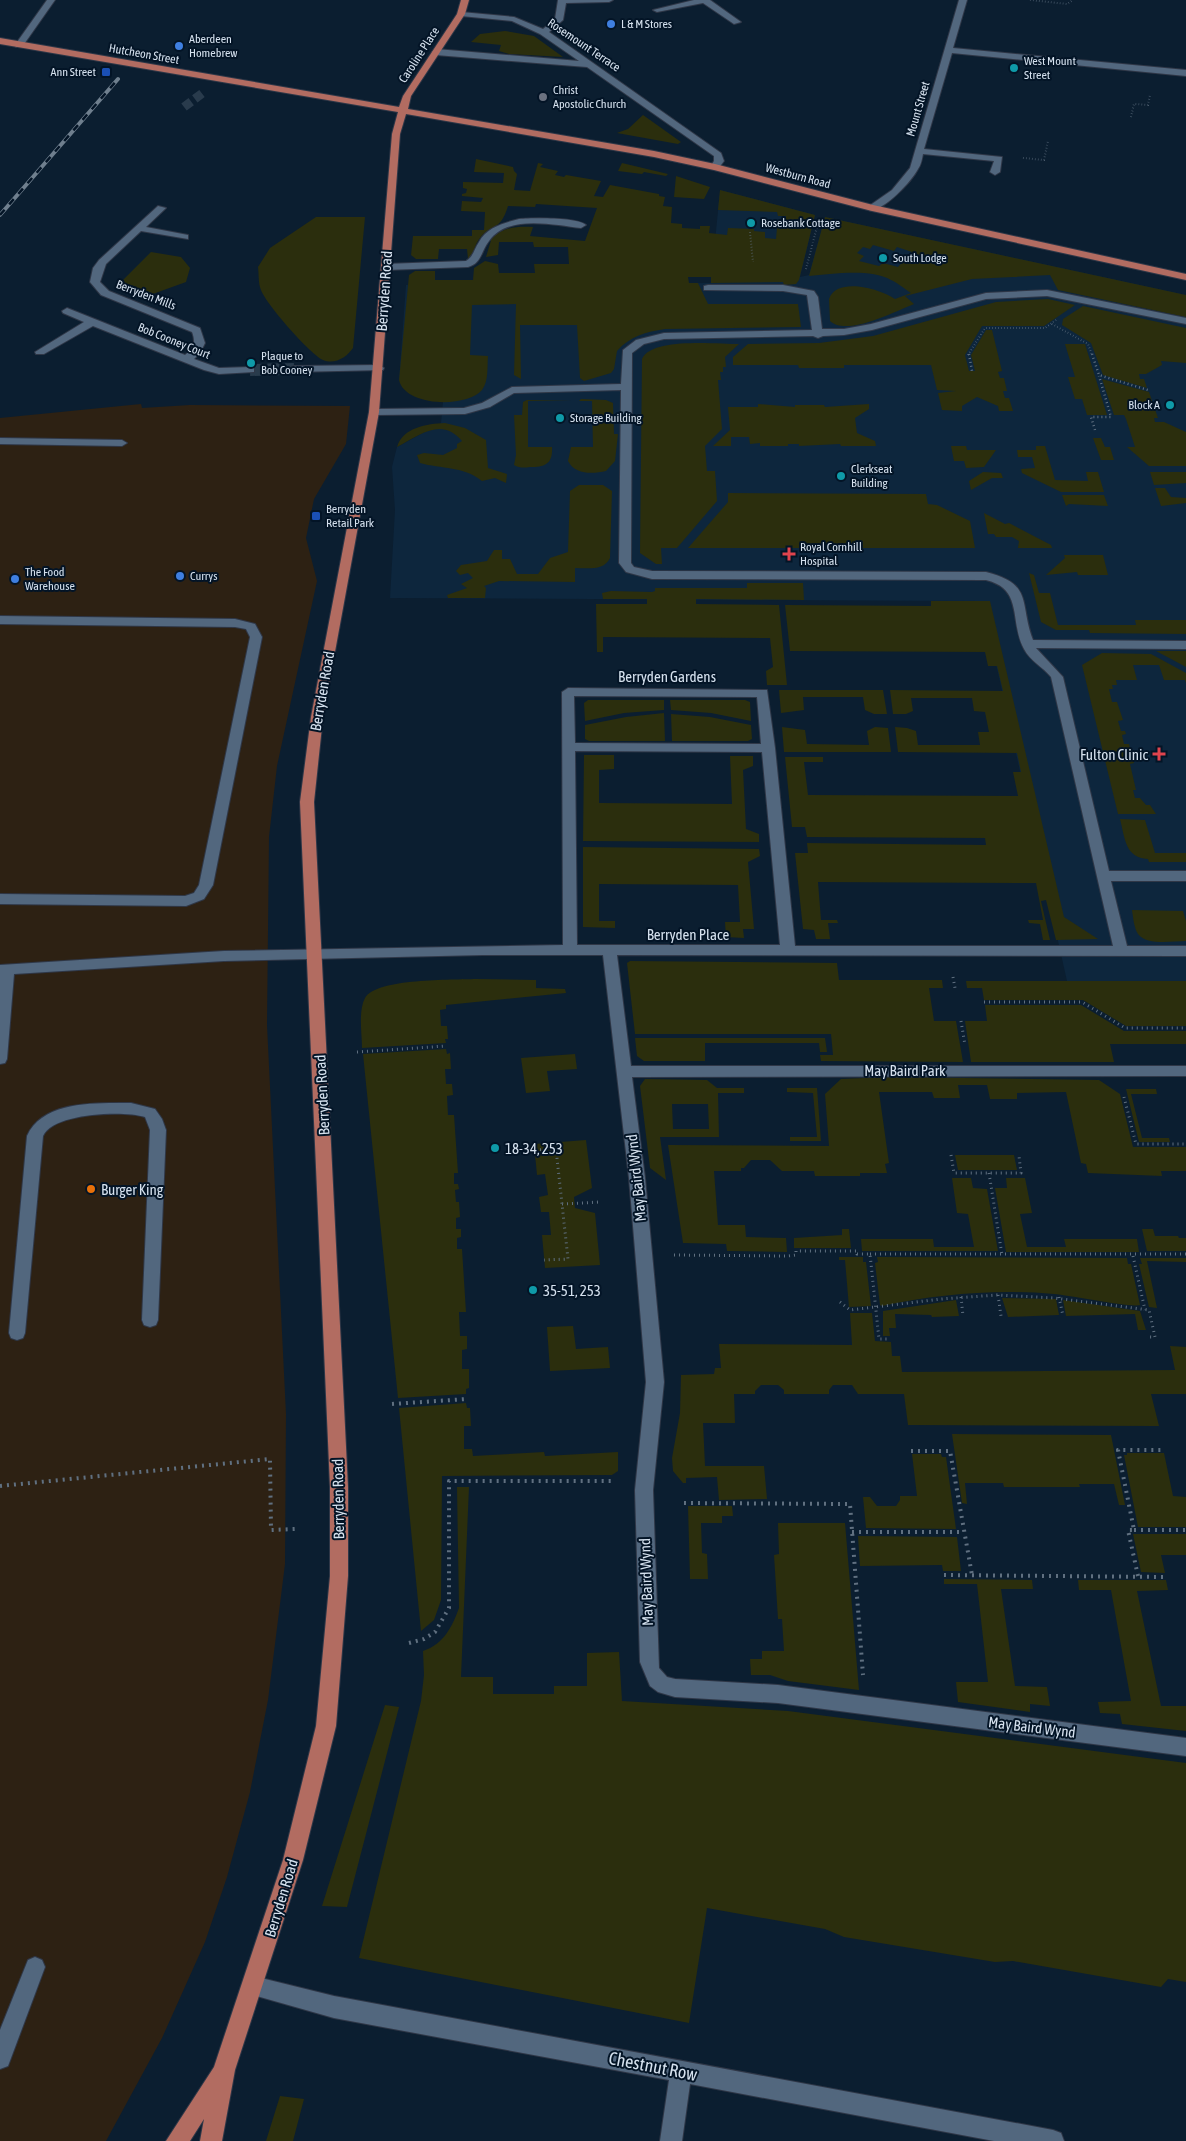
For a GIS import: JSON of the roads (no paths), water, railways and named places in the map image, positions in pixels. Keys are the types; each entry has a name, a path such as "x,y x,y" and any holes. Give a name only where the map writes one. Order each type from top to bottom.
{"main road":[{"name":"Caroline Place","path":"401,111 407,96 461,14 465,0"},
{"name":"Hutcheon Street","path":"0,41 401,111"},
{"name":"Westburn Road","path":"401,111 634,150 715,167 872,208 1186,277"},
{"name":"Berryden Road","path":"211,2141 224,2070 293,1860 326,1726 339,1576 338,1456 307,802 312,753 374,412 379,368 396,134 401,111"},
{"name":"Berryden Road","path":"176,2141 224,2070"}],"street":[{"path":"19,45 51,0"},
{"path":"543,32 555,26 559,20 563,7 562,0 609,0"},
{"path":"658,10 706,0 737,22"},
{"name":"Mount Street","path":"872,208 895,192 914,168 963,0"},
{"name":"Rosemount Terrace","path":"461,14 514,19 543,32 718,155 719,161 715,167"},
{"path":"948,50 1186,72"},
{"path":"436,52 592,65"},
{"path":"919,151 999,160 995,172"},
{"name":"Berryden Mills","path":"161,208 102,262 98,268 95,282 105,293 196,330 200,337 199,348 193,356 186,359"},
{"path":"386,267 468,264 479,256 486,237 516,222 580,225"},
{"path":"139,228 185,237"},
{"path":"708,288 798,290 812,295 818,335"},
{"path":"1121,951 1057,677 1028,644 1016,592 1008,584 995,578 652,575 630,570 625,563 625,387 627,352 646,340 672,336 818,335 872,327 986,296 1048,293 1186,321"},
{"name":"Bob Cooney Court","path":"67,312 219,370 250,370"},
{"path":"40,352 92,322"},
{"path":"294,369 379,368"},
{"path":"374,412 462,411 486,405 512,390 625,387"},
{"path":"0,442 122,443"},
{"path":"0,620 235,623 251,627 256,637 206,885 199,896 186,901 0,899"},
{"path":"1028,644 1186,645"},
{"name":"Berryden Gardens","path":"570,949 568,692 763,692 788,950"},
{"path":"569,747 769,748"},
{"path":"1104,876 1186,876"},
{"name":"Berryden Place","path":"4,969 224,956 570,949 1186,951"},
{"name":"May Baird Wynd","path":"610,949 637,1178 655,1382 644,1490 649,1662 651,1672 658,1682 675,1688 778,1694 1186,1746"},
{"path":"0,1059 4,969"},
{"name":"May Baird Park","path":"625,1072 645,1070 1186,1071"},
{"path":"17,1332 36,1136 39,1127 48,1119 61,1114 136,1108 150,1113 156,1120 158,1130 150,1320"},
{"path":"0,2058 35,1967"},
{"name":"Chestnut Row","path":"253,1986 334,2006 1053,2141"},
{"path":"671,2141 681,2072"}],"tunnel":[{"path":"184,107 204,92"},
{"path":"250,370 294,369"}],"railway":[{"path":"0,215 118,79"}],"place":[{"name":"L & M Stores","path":"611,24"},
{"name":"Aberdeen Homebrew","path":"179,46"},
{"name":"West Mount Street","path":"1014,68"},
{"name":"Ann Street","path":"106,72"},
{"name":"Christ Apostolic Church","path":"543,97"},
{"name":"Rosebank Cottage","path":"751,223"},
{"name":"South Lodge","path":"883,258"},
{"name":"Plaque to Bob Cooney","path":"251,363"},
{"name":"Block A","path":"1170,405"},
{"name":"Storage Building","path":"560,418"},
{"name":"Clerkseat Building","path":"841,476"},
{"name":"Berryden Retail Park","path":"316,516"},
{"name":"Royal Cornhill Hospital","path":"789,554"},
{"name":"Currys","path":"180,576"},
{"name":"The Food Warehouse","path":"15,579"},
{"name":"Fulton Clinic","path":"1159,754"},
{"name":"18-34, 253","path":"495,1148"},
{"name":"Burger King","path":"91,1189"},
{"name":"35-51, 253","path":"533,1290"}]}
